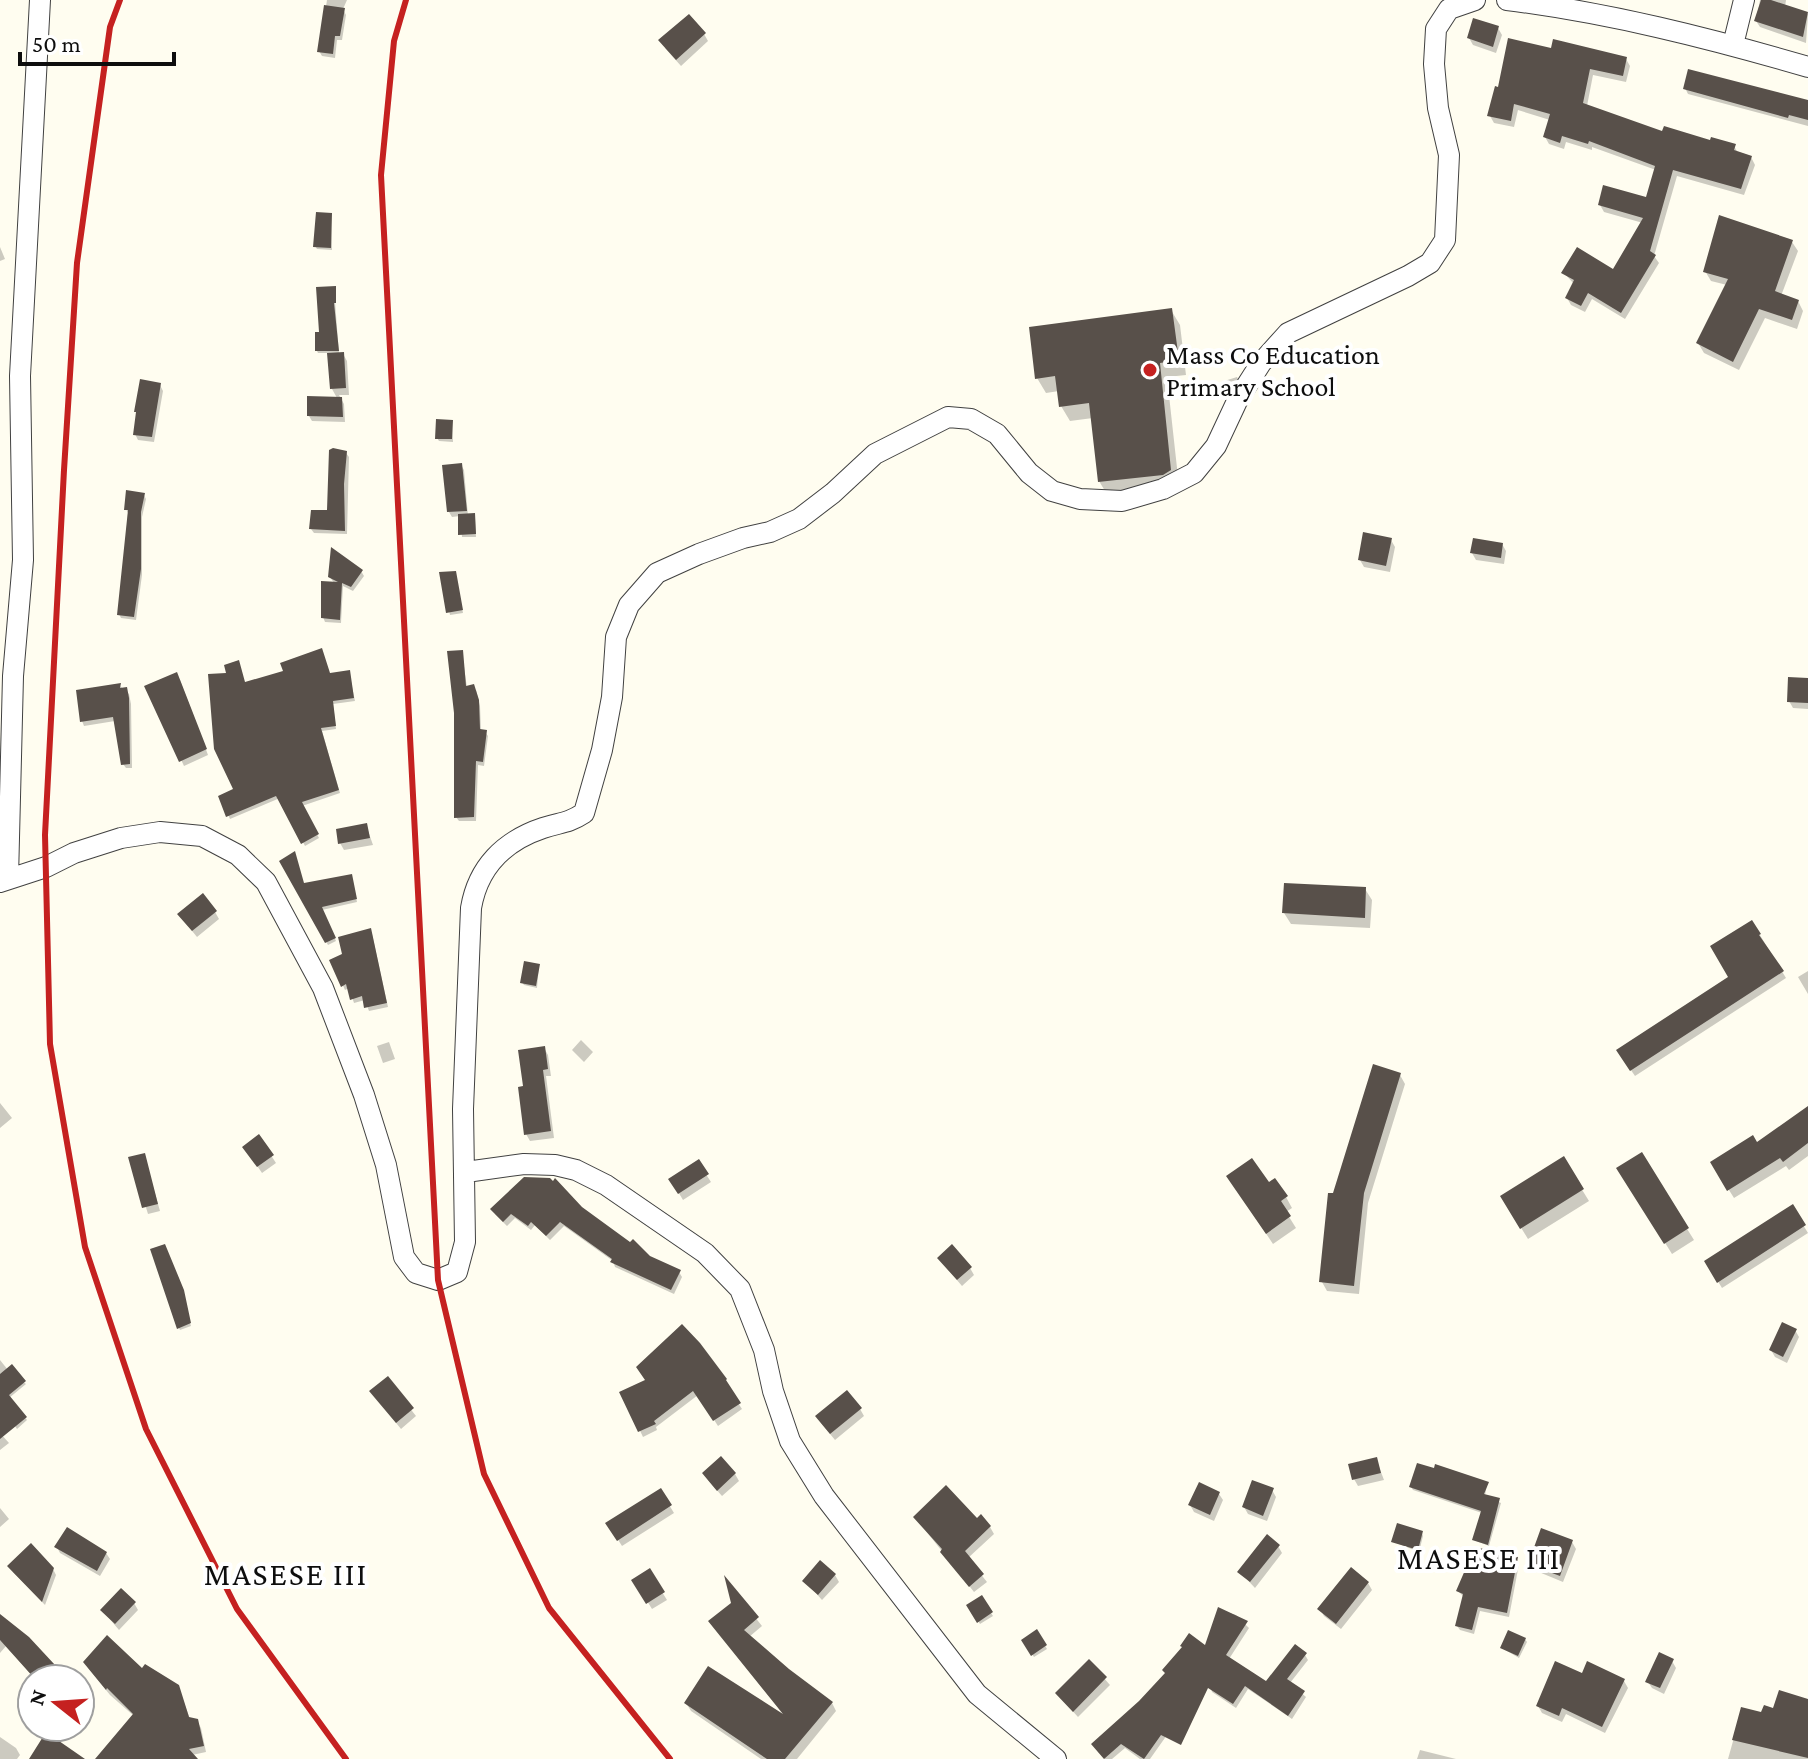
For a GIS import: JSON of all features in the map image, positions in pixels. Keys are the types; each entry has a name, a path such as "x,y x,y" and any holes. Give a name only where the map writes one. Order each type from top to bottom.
{"street":[{"path":"40,0 20,376 23,560 13,676 4,880 121,838 160,832 202,836 238,855 266,882 323,988 364,1095 386,1165 404,1257 416,1273 430,1279 453,1276 462,1261 465,1242 463,1109 474,888 486,865 513,843 544,828 566,824 584,813 607,724 616,637 629,605 657,573 699,554 770,532 799,519 875,454 948,417 971,419 997,434 1029,473 1052,491 1080,499 1122,501 1163,489 1194,473 1216,446 1238,399 1261,363 1288,333 1430,263 1445,240 1449,155 1438,108 1434,64 1436,29 1449,9 1475,0"},
{"path":"1507,0 1632,21 1808,67"},
{"path":"1733,45 1744,0"},
{"path":"466,1172 524,1164 555,1165 576,1170 619,1193 705,1253 740,1289 764,1350 773,1391 790,1441 824,1496 977,1694 1056,1759"}],"building":[{"path":"1761,0 1771,0 1808,12 1803,37 1754,21"},
{"path":"324,5 345,8 340,36 335,36 333,54 317,52"},
{"path":"689,14 706,33 676,60 658,40"},
{"path":"1473,18 1499,26 1493,47 1467,38"},
{"path":"1508,38 1551,48 1553,39 1627,57 1623,76 1590,69 1583,103 1662,131 1664,126 1710,140 1711,137 1736,144 1734,150 1752,156 1741,189 1673,170 1650,251 1656,255 1621,313 1588,293 1581,306 1565,298 1574,280 1561,273 1577,247 1613,269 1643,218 1598,205 1603,185 1646,197 1655,166 1589,141 1588,144 1562,136 1560,143 1543,137 1550,114 1514,104 1511,121 1487,116 1495,86 1498,87"},
{"path":"1688,69 1808,100 1808,120 1789,115 1788,118 1683,89"},
{"path":"316,212 332,213 331,248 313,247"},
{"path":"1719,215 1793,240 1775,291 1799,300 1792,320 1759,309 1733,362 1696,343 1728,279 1703,272"},
{"path":"336,286 334,303 339,351 315,351 315,332 319,332 316,287"},
{"path":"1172,308 1179,360 1160,363 1171,470 1163,475 1098,482 1089,403 1059,407 1055,376 1035,379 1029,327"},
{"path":"344,352 346,388 330,389 327,353"},
{"path":"140,379 161,383 152,437 133,435"},
{"path":"307,396 342,397 343,417 307,416"},
{"path":"436,419 453,420 452,439 435,439"},
{"path":"329,450 347,451 345,531 309,529 311,510 327,510"},
{"path":"462,463 467,511 447,512 442,465"},
{"path":"126,490 145,493 141,512 141,569 134,617 117,615 128,510 124,510"},
{"path":"475,513 476,534 458,535 458,514"},
{"path":"1363,532 1392,538 1386,566 1358,560"},
{"path":"1473,538 1503,543 1501,558 1470,553"},
{"path":"331,547 363,570 351,587 342,583 340,620 321,618 321,581 338,582 328,577"},
{"path":"456,571 463,610 446,613 439,572"},
{"path":"322,648 330,673 350,670 354,698 333,701 336,726 321,728 339,790 302,802 319,834 301,844 276,796 226,817 218,796 233,789 214,749 208,674 226,673 224,665 239,660 245,682 283,671 280,663"},
{"path":"463,650 466,686 474,684 479,700 480,729 487,730 483,762 476,761 474,817 454,818 454,713 447,651"},
{"path":"177,672 207,749 179,762 144,686"},
{"path":"1788,677 1808,678 1808,703 1787,702"},
{"path":"121,683 120,688 127,687 129,698 130,764 121,765 113,717 80,722 76,690"},
{"path":"367,823 370,838 338,844 336,829"},
{"path":"295,851 304,883 352,874 357,899 322,907 336,938 325,943 279,861"},
{"path":"1284,883 1366,887 1365,918 1282,913"},
{"path":"203,893 217,911 192,931 177,914"},
{"path":"1752,920 1784,971 1630,1071 1616,1050 1728,977 1710,946"},
{"path":"371,928 387,1003 364,1008 362,996 350,1000 346,984 341,987 329,960 342,954 338,937"},
{"path":"524,961 540,964 536,986 520,983"},
{"path":"545,1046 548,1069 543,1070 551,1131 524,1135 518,1087 523,1086 518,1050"},
{"path":"1373,1064 1401,1073 1364,1193 1354,1286 1319,1282 1328,1193 1333,1193"},
{"path":"1808,1106 1808,1143 1783,1162 1780,1158 1727,1191 1710,1162 1753,1135 1757,1142"},
{"path":"259,1134 274,1155 257,1167 242,1147"},
{"path":"1642,1152 1689,1228 1664,1244 1616,1168"},
{"path":"145,1153 158,1204 142,1208 128,1157"},
{"path":"1564,1156 1584,1189 1520,1229 1500,1196"},
{"path":"1252,1158 1269,1182 1275,1178 1288,1196 1281,1201 1291,1216 1266,1234 1226,1176"},
{"path":"699,1159 709,1174 678,1194 668,1179"},
{"path":"524,1177 550,1178 553,1181 555,1178 582,1207 630,1242 633,1239 650,1256 681,1270 671,1290 610,1262 612,1259 560,1222 546,1236 531,1222 528,1226 511,1214 503,1222 490,1209"},
{"path":"1793,1204 1806,1225 1717,1283 1704,1261"},
{"path":"165,1244 184,1290 191,1323 177,1329 150,1249"},
{"path":"952,1244 972,1267 957,1280 937,1258"},
{"path":"1782,1322 1797,1329 1783,1357 1769,1350"},
{"path":"682,1324 727,1379 741,1403 713,1421 693,1391 654,1421 656,1424 638,1432 619,1392 645,1380 636,1367"},
{"path":"12,1364 26,1381 9,1395 27,1417 0,1439 0,1374"},
{"path":"388,1376 414,1408 396,1423 369,1391"},
{"path":"847,1390 862,1408 830,1434 815,1416"},
{"path":"721,1456 736,1473 717,1491 702,1473"},
{"path":"1377,1457 1381,1473 1352,1480 1348,1464"},
{"path":"1417,1463 1434,1468 1435,1464 1489,1482 1484,1494 1500,1498 1488,1545 1472,1540 1481,1511 1409,1487"},
{"path":"1252,1480 1274,1488 1263,1516 1242,1507"},
{"path":"1199,1482 1220,1492 1210,1515 1188,1505"},
{"path":"946,1485 977,1518 981,1514 991,1526 965,1551 984,1574 969,1587 940,1552 942,1549 913,1517"},
{"path":"661,1488 672,1505 617,1541 605,1523"},
{"path":"1397,1523 1423,1531 1418,1550 1391,1542"},
{"path":"67,1527 107,1552 97,1571 54,1547"},
{"path":"1541,1528 1573,1540 1560,1576 1528,1564"},
{"path":"1267,1534 1280,1545 1250,1582 1237,1572"},
{"path":"31,1543 54,1568 42,1602 7,1566"},
{"path":"1475,1547 1518,1557 1507,1613 1478,1607 1472,1630 1455,1626 1463,1594 1456,1591"},
{"path":"820,1560 836,1574 818,1595 802,1581"},
{"path":"1351,1567 1369,1582 1336,1624 1317,1609"},
{"path":"650,1568 665,1592 646,1604 631,1580"},
{"path":"724,1575 759,1617 744,1630 833,1702 785,1759 767,1759 684,1703 708,1666 783,1714 708,1621 731,1603"},
{"path":"121,1588 136,1602 115,1624 100,1610"},
{"path":"982,1595 993,1612 977,1623 966,1605"},
{"path":"1218,1607 1248,1621 1226,1655 1266,1681 1295,1644 1307,1653 1287,1679 1305,1691 1288,1716 1245,1686 1233,1704 1208,1688 1181,1745 1161,1735 1144,1759 1121,1744 1104,1759 1091,1744 1165,1673 1162,1670 1182,1647 1189,1633 1205,1645"},
{"path":"0,1614 29,1637 53,1663 21,1663 0,1640"},
{"path":"1037,1629 1047,1645 1031,1656 1021,1640"},
{"path":"1508,1630 1526,1638 1518,1656 1500,1648"},
{"path":"107,1635 142,1668 145,1664 179,1685 189,1717 198,1719 204,1746 189,1749 198,1759 95,1759 133,1714 96,1678 96,1663 83,1662"},
{"path":"1659,1652 1674,1659 1660,1688 1645,1682"},
{"path":"1089,1659 1107,1677 1073,1712 1055,1693"},
{"path":"1555,1661 1582,1673 1587,1661 1625,1679 1602,1727 1562,1708 1559,1716 1536,1706"},
{"path":"1779,1690 1808,1699 1808,1758 1732,1740 1741,1707 1761,1712 1764,1705 1773,1708"},
{"path":"39,1743 62,1743 85,1759 29,1759"}],"railway":[{"path":"120,0 110,27 77,263 45,835 50,1044 85,1247 146,1429 237,1609 346,1759"},
{"path":"406,0 394,41 381,175 438,1280 484,1474 549,1608 670,1759"}],"place":[{"name":"Mass Co Education Primary School","path":"1150,370"}],"district":[{"name":"MASESE III","path":"1479,1558"},
{"name":"MASESE III","path":"286,1574"}]}
